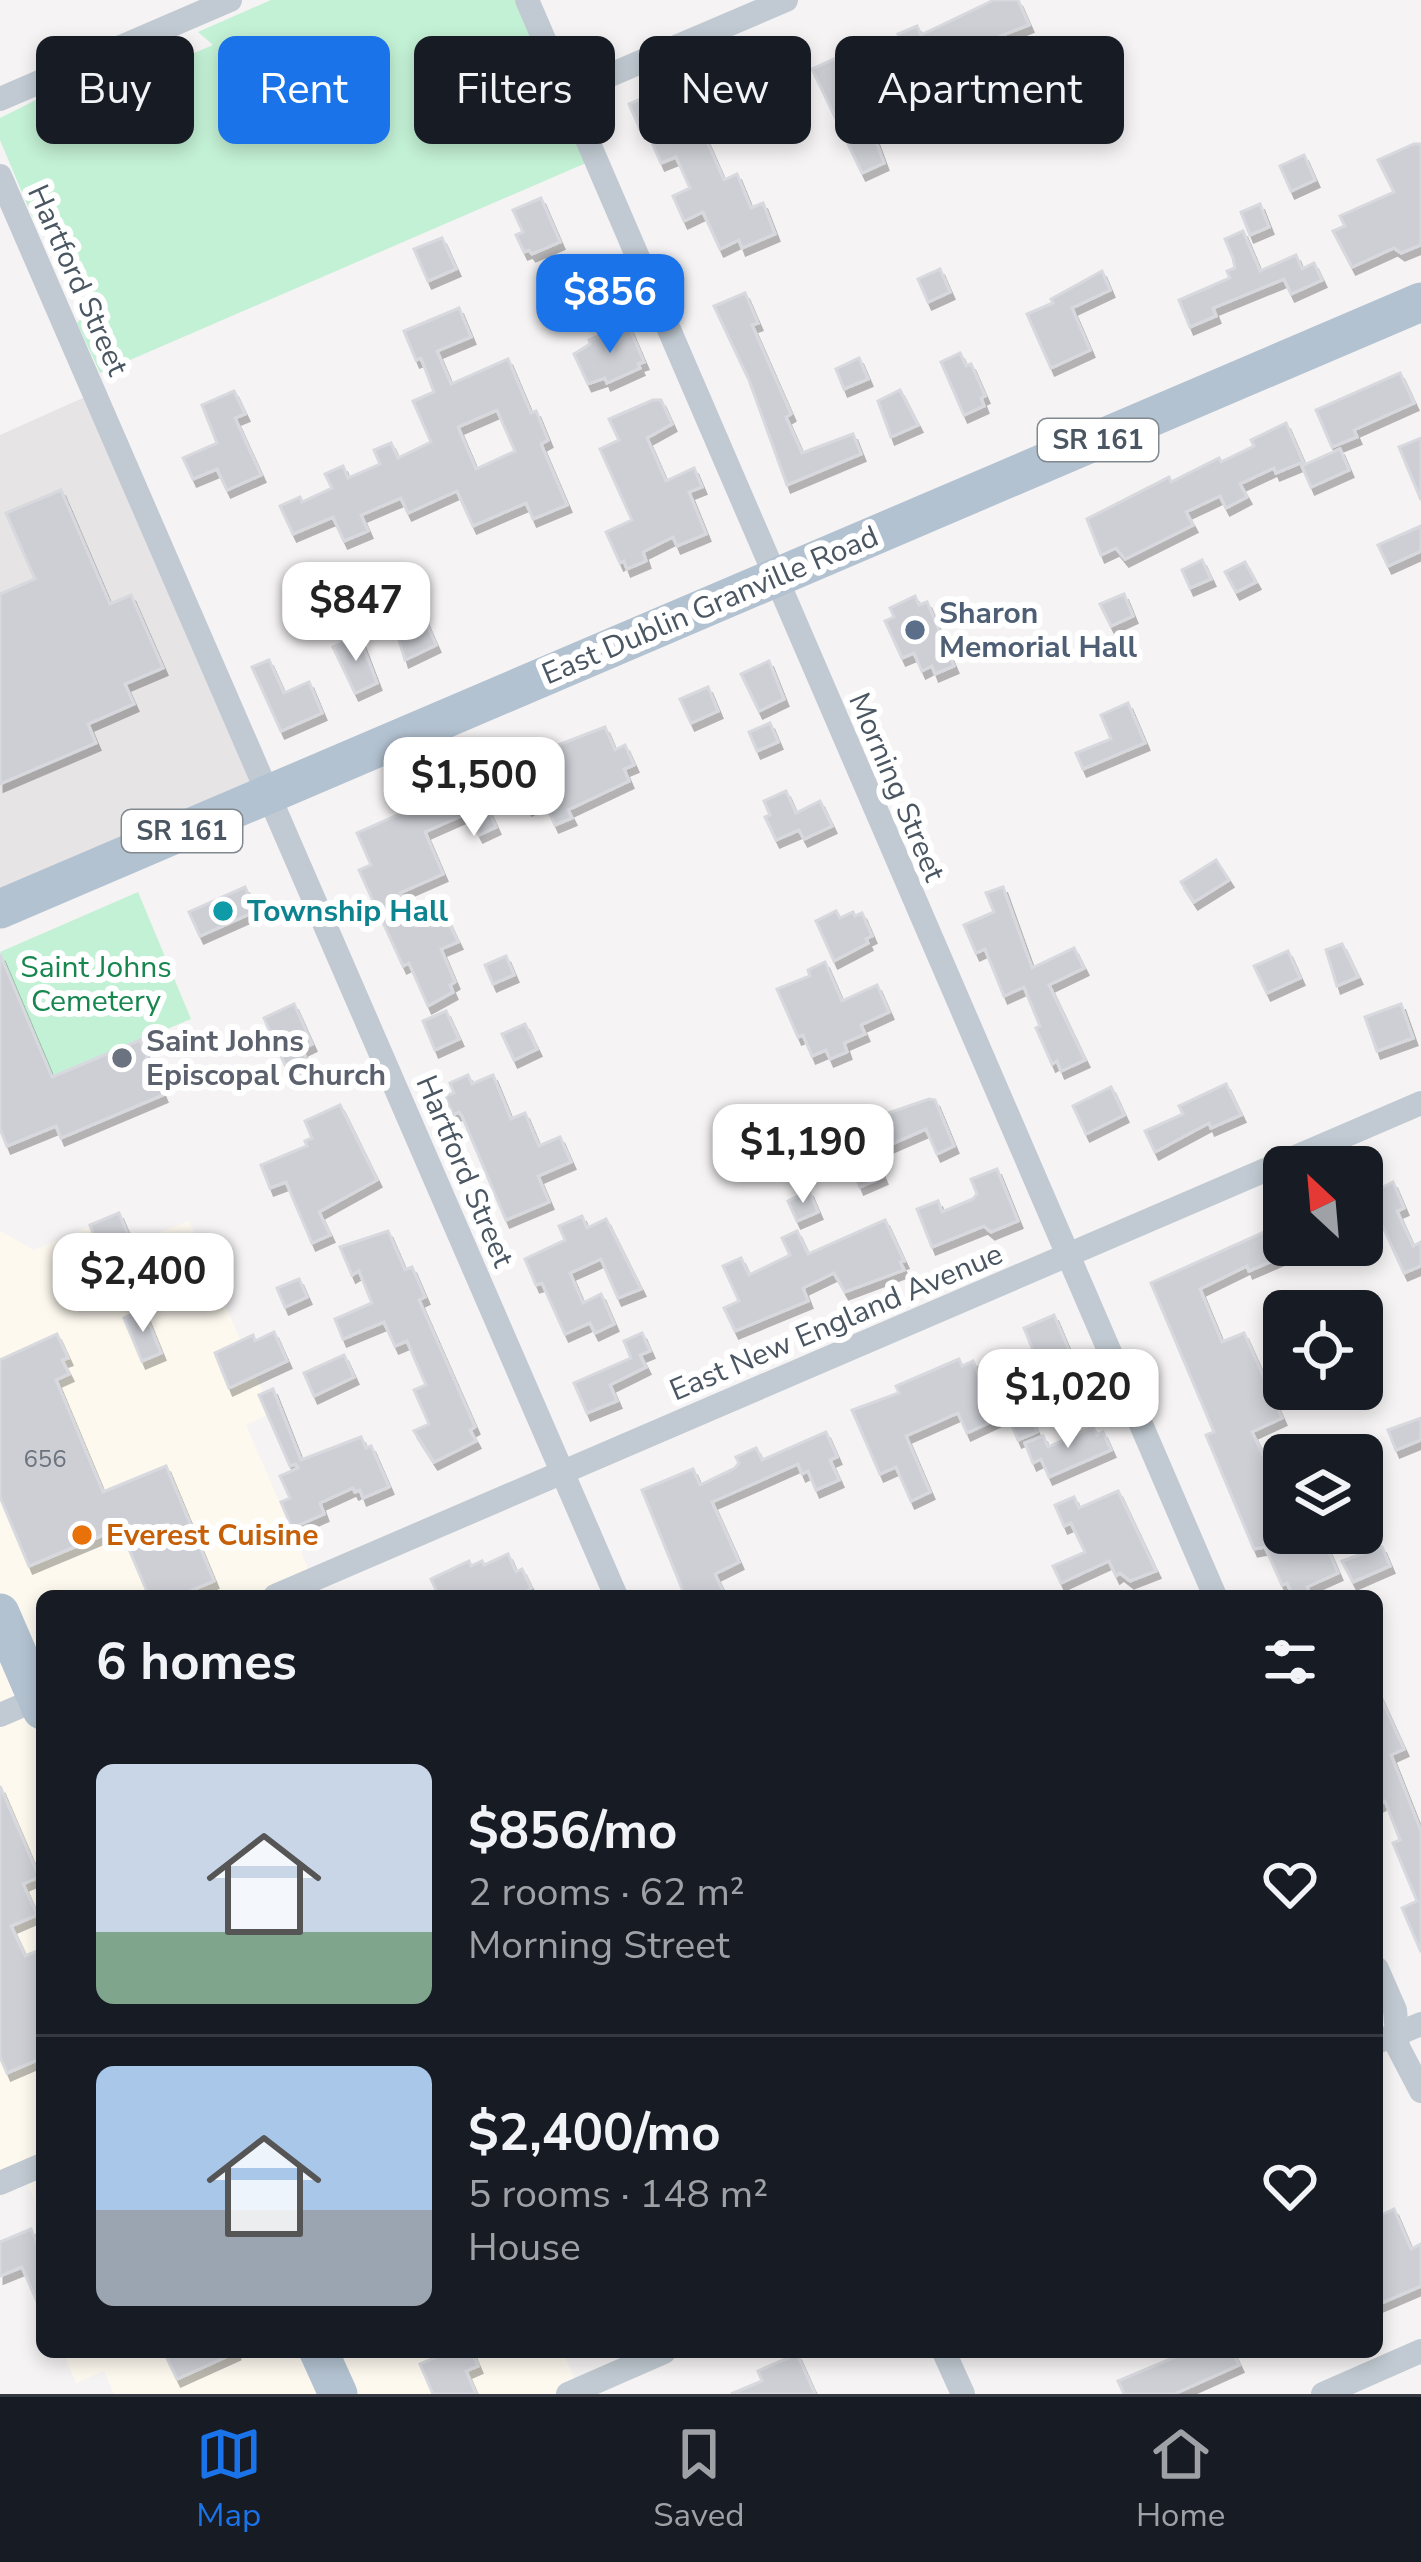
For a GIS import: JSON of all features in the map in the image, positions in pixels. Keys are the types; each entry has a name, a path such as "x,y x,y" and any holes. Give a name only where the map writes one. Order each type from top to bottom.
{"main road":[{"name":"East Dublin Granville Road","path":"0,909 1421,302"},
{"path":"0,1612 36,1693"},
{"path":"322,2358 338,2394"}],"street":[{"path":"0,99 230,0"},
{"name":"Morning Street","path":"527,0 543,36"},
{"path":"615,73 786,0"},
{"name":"Morning Street","path":"590,144 1212,1590"},
{"name":"Hartford Street","path":"0,176 613,1590"},
{"name":"East New England Avenue","path":"289,1590 1421,1103"},
{"path":"0,1715 36,1703"},
{"path":"1383,1983 1395,2010 1398,2047 1421,2091"},
{"path":"0,2183 36,2168"},
{"path":"1323,2394 1421,2351"},
{"path":"568,2394 650,2358"},
{"path":"947,2358 962,2394"}],"shaded area":[{"path":"94,393 268,794 0,909 0,435"},
{"path":"189,1221 272,1413 246,1425 313,1580 290,1590 36,1590 36,2204 23,2173 0,2183 0,1231 34,1250 88,1227 102,1255"},
{"path":"66,2358 566,2358 579,2389 567,2394 114,2394 104,2371 76,2383"}],"green space":[{"path":"271,0 515,0 531,36 414,36 414,144 578,144 586,163 100,373 77,323 93,306 51,206 34,221 0,140 0,118 36,100 36,144 194,144 194,53 213,45 198,32"},
{"name":"Saint Johns Cemetery","path":"138,892 191,1019 52,1077 0,952"}],"building":[{"path":"994,0 1018,0 1029,25 1000,36 899,36 898,34 917,26 921,35"},
{"path":"835,59 835,117 812,69"},
{"path":"639,100 639,126 629,104"},
{"path":"653,144 708,144 724,180 737,174 751,208 763,203 775,234 742,248 739,240 720,249 703,212 684,221 673,196 690,188 676,157 661,163"},
{"path":"848,144 877,144 884,163 862,173"},
{"path":"1421,144 1421,245 1401,253 1394,248 1352,267 1333,231 1345,226 1340,216 1394,192 1378,160"},
{"path":"1304,155 1315,180 1291,191 1280,166"},
{"path":"541,198 560,242 532,254 524,252 516,235 523,232 513,210"},
{"path":"1260,204 1269,227 1250,235 1241,212"},
{"path":"1243,231 1260,271 1296,255 1302,269 1314,263 1322,280 1291,294 1284,279 1213,308 1216,316 1190,327 1179,300 1230,278 1227,271 1235,268 1225,239"},
{"path":"442,238 456,269 428,281 414,249"},
{"path":"940,269 950,292 928,302 918,279"},
{"path":"1102,271 1110,290 1072,308 1090,350 1051,368 1027,314"},
{"path":"745,293 758,323 752,325 791,414 786,417 802,453 853,434 861,454 787,485 749,380 714,306"},
{"path":"459,308 471,337 437,351 451,384 508,359 548,440 541,444 567,505 533,519 526,503 473,526 457,491 408,513 401,498 361,515 368,531 344,541 333,517 293,534 280,506 332,488 325,474 343,466 348,478 380,464 374,450 391,443 398,458 431,442 413,401 434,392 404,331","holes":["497,410 515,451 476,469 458,427"]},
{"path":"629,327 644,362 607,383 605,378 588,384 574,354 590,344 589,340"},
{"path":"960,353 966,366 971,364 985,396 981,398 984,406 964,415 941,362"},
{"path":"859,358 868,379 844,389 836,369"},
{"path":"1400,373 1414,403 1354,430 1357,437 1332,447 1316,410"},
{"path":"900,390 918,425 891,437 878,401"},
{"path":"234,391 245,414 235,418 261,475 227,490 217,469 193,479 183,458 217,443 202,405"},
{"path":"661,400 672,424 647,438 666,481 694,468 702,487 689,492 706,534 677,546 673,537 643,552 646,561 627,569 606,532 632,520 600,449 619,440 609,419"},
{"path":"1286,423 1303,462 1276,473 1274,468 1240,484 1247,497 1226,508 1220,496 1186,512 1193,525 1125,559 1116,548 1101,555 1087,519 1169,477 1171,482 1219,458 1221,462"},
{"path":"1421,438 1421,500 1399,447"},
{"path":"1340,449 1349,470 1311,487 1302,466"},
{"path":"61,490 110,604 131,595 163,668 125,684 134,704 88,724 96,743 0,784 0,594 35,579 6,513"},
{"path":"1421,526 1421,551 1388,566 1378,545"},
{"path":"1202,560 1211,579 1190,588 1182,570"},
{"path":"1245,562 1256,582 1236,592 1225,572"},
{"path":"1124,594 1133,616 1111,626 1100,604"},
{"name":"Sharon Memorial Hall","path":"915,596 919,605 927,602 954,666 935,674 932,666 922,671 914,653 902,658 885,621 894,617 890,608"},
{"path":"410,615 413,623 424,618 436,645 405,660 394,623"},
{"path":"359,636 377,683 355,693 333,647"},
{"path":"269,660 284,693 309,682 322,713 281,731 252,667"},
{"path":"769,661 784,699 759,711 741,674"},
{"path":"708,687 718,711 691,723 680,699"},
{"path":"1128,703 1145,743 1083,769 1076,753 1111,739 1101,715"},
{"path":"770,723 778,742 757,751 749,732"},
{"path":"605,727 615,750 625,745 634,765 624,769 629,781 568,810 572,818 555,825 544,801 528,808 521,791 487,807 496,827 479,835 468,813 425,832 443,874 400,893 415,926 429,919 432,926 447,919 458,942 441,949 455,982 450,985 453,992 428,1006 409,963 403,966 359,870 371,865 357,833 447,793 444,786 474,772 482,789 511,775 506,765"},
{"path":"786,791 796,813 820,801 832,826 804,839 799,830 776,840 765,817 770,815 764,801"},
{"path":"1216,860 1229,880 1194,902 1181,882"},
{"name":"Township Hall","path":"245,887 256,911 200,936 189,912"},
{"path":"1003,887 1032,968 1074,948 1084,968 1049,985 1085,1060 1061,1071 1057,1061 1052,1064 1036,1028 1040,1026 1024,987 1004,996 985,949 976,953 964,925 994,912 986,893"},
{"path":"836,911 840,918 862,913 872,936 866,939 868,943 834,961 816,921"},
{"path":"1342,944 1358,977 1337,986 1326,950"},
{"path":"1288,951 1300,978 1267,993 1254,966"},
{"name":"Saint Johns Episcopal Church","path":"0,954 52,1077 140,1040 163,1095 61,1138 56,1126 7,1146 0,1129"},
{"path":"506,956 514,975 493,984 485,965"},
{"path":"825,962 842,1001 877,985 889,1012 861,1025 865,1034 844,1043 847,1052 830,1059 826,1050 812,1056 803,1035 798,1037 777,989 810,976 808,970"},
{"path":"294,1004 312,1044 302,1049 311,1070 291,1078 264,1018"},
{"path":"1401,1004 1413,1038 1377,1051 1365,1017"},
{"path":"446,1011 459,1039 435,1050 423,1021"},
{"path":"525,1024 537,1049 514,1060 502,1034"},
{"path":"468,1075 472,1084 493,1075 511,1119 525,1113 539,1146 560,1137 571,1162 538,1176 549,1202 506,1220 462,1116 459,1112 453,1115 445,1096 454,1093 450,1083"},
{"path":"1226,1084 1241,1115 1211,1128 1209,1123 1155,1152 1145,1131 1183,1114 1179,1106"},
{"path":"1111,1087 1124,1115 1086,1134 1073,1106"},
{"path":"935,1100 954,1146 937,1154 926,1129 880,1149 882,1153 874,1156 883,1177 860,1187 853,1170 859,1167 848,1142 893,1123 888,1113"},
{"path":"340,1105 377,1180 319,1212 330,1235 312,1243 286,1182 270,1188 261,1165 307,1146 305,1141 312,1138 305,1121"},
{"path":"997,1169 1018,1221 991,1232 984,1226 932,1247 917,1209 938,1201 942,1212 973,1199 977,1194 971,1179"},
{"path":"1393,1182 1404,1208 1397,1211 1413,1246 1421,1242 1421,1266 1404,1273 1383,1227 1383,1187"},
{"path":"809,1191 818,1212 797,1221 788,1201"},
{"path":"119,1213 129,1237 100,1249 90,1225"},
{"path":"582,1216 587,1228 606,1219 641,1289 618,1298 601,1259 570,1273 583,1303 601,1294 614,1324 595,1333 590,1323 565,1334 542,1283 536,1285 525,1259 565,1240 559,1226"},
{"path":"885,1220 904,1270 845,1292 834,1273 803,1288 808,1301 735,1331 724,1308 739,1301 723,1266 741,1258 749,1275 790,1255 782,1238 797,1231 808,1254"},
{"path":"388,1231 405,1270 412,1267 425,1297 419,1300 475,1427 470,1430 476,1441 434,1462 414,1431 429,1424 414,1390 426,1385 407,1341 395,1346 384,1322 343,1339 335,1319 372,1303 359,1271 352,1275 340,1247"},
{"path":"1263,1232 1263,1265 1249,1271 1247,1266 1200,1289 1222,1342 1244,1333 1263,1376 1263,1410 1278,1410 1282,1418 1252,1432 1263,1455 1263,1547 1254,1549 1206,1435 1214,1432 1151,1283"},
{"path":"299,1279 307,1297 285,1307 277,1288"},
{"path":"143,1309 161,1353 142,1361 124,1318"},
{"path":"1054,1315 1078,1372 1046,1382 1024,1328"},
{"path":"274,1332 287,1361 229,1388 215,1353 253,1335 255,1341"},
{"path":"642,1333 650,1351 640,1355 646,1367 610,1385 617,1401 587,1413 574,1383 631,1358 624,1341"},
{"path":"57,1334 68,1358 62,1360 69,1374 56,1380 103,1492 166,1466 214,1581 192,1590 146,1590 125,1540 115,1530 29,1566 0,1497 0,1360"},
{"path":"344,1355 354,1377 314,1396 304,1373"},
{"path":"959,1359 962,1366 973,1361 997,1419 967,1433 958,1413 906,1436 930,1492 911,1501 896,1467 880,1474 852,1410 899,1393 896,1386"},
{"path":"273,1389 301,1460 361,1437 366,1448 371,1446 389,1487 363,1498 353,1488 320,1503 324,1514 292,1528 281,1502 290,1498 280,1476 298,1468 290,1466 259,1395"},
{"path":"1023,1402 1037,1432 1018,1440 1005,1409"},
{"path":"1421,1418 1421,1440 1396,1450 1388,1430"},
{"path":"1093,1427 1097,1435 1103,1432 1111,1450 1049,1477 1041,1459 1033,1463 1025,1443 1043,1436 1048,1447"},
{"path":"826,1432 837,1457 830,1460 839,1480 816,1490 808,1471 802,1474 798,1464 712,1502 739,1562 715,1574 722,1590 683,1590 642,1490 693,1469 700,1485 735,1468 736,1457 756,1448 762,1460"},
{"path":"1118,1491 1156,1571 1130,1581 1120,1573 1116,1576 1109,1561 1061,1583 1053,1566 1085,1552 1071,1523 1064,1526 1055,1505 1074,1497 1079,1508"},
{"path":"1383,1549 1390,1566 1353,1582 1342,1561 1383,1554"},
{"path":"508,1554 531,1588 436,1590 431,1579 469,1561 471,1566 482,1561 484,1565"},
{"path":"1268,1554 1330,1554 1338,1573 1308,1590 1282,1585"},
{"path":"1383,1703 1404,1749 1391,1755 1421,1831 1421,1952 1402,1908 1417,1901 1393,1843 1400,1840 1385,1801"},
{"path":"0,1786 36,1870 36,1878 23,1884 36,1915 11,1926 25,1956 36,1951 36,2061 7,2073 0,2057"},
{"path":"1394,2209 1411,2249 1421,2244 1421,2286 1383,2302 1383,2214"},
{"path":"31,2229 36,2241 36,2299 22,2267 0,2276 0,2242"},
{"path":"167,2358 224,2358 177,2379"},
{"path":"434,2358 475,2358 478,2366 466,2371 476,2394 433,2394 420,2364"},
{"path":"799,2358 815,2394 731,2394 762,2381 758,2371"},
{"path":"1173,2358 1236,2358 1239,2365 1174,2394 1124,2394 1118,2381"}],"place":[{"name":"Sharon Memorial Hall","path":"915,630"},
{"name":"Township Hall","path":"223,911"},
{"name":"Saint Johns Episcopal Church","path":"122,1058"},
{"name":"Everest Cuisine","path":"82,1535"}]}
